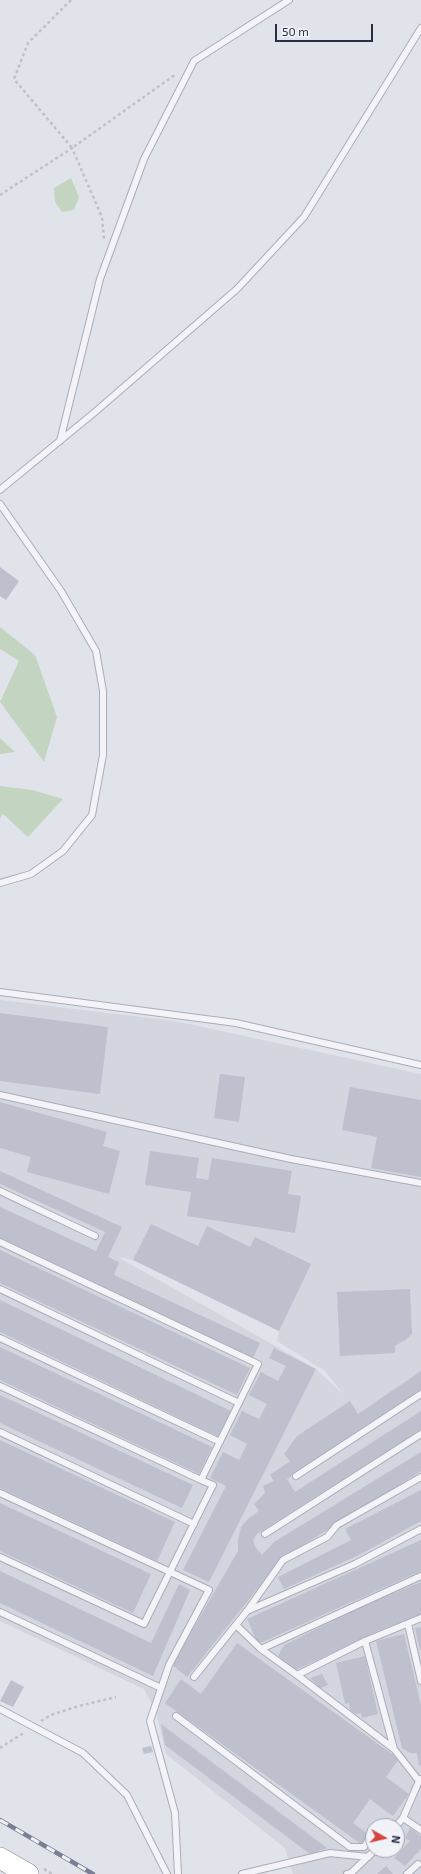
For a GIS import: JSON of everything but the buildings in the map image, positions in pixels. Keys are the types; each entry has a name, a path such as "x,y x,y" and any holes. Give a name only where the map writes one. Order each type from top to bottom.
{"highway":[{"path":"0,1858 28,1874"}],"lane":[{"path":"60,441 100,280 144,158 194,62 289,0"},
{"path":"0,490 60,441 237,289 304,217 421,28"},
{"path":"0,504 61,591 96,651 103,691 103,755 92,816 63,851 31,874 0,883"},
{"path":"0,992 236,1023 421,1065"},
{"path":"0,1095 291,1159 421,1183"},
{"path":"0,1191 94,1236"},
{"path":"0,1242 258,1364 201,1480"},
{"path":"0,1289 239,1403"},
{"path":"0,1338 220,1442"},
{"path":"0,1386 213,1485 144,1624 0,1557"},
{"path":"296,1476 421,1394"},
{"path":"0,1432 194,1524"},
{"path":"265,1534 421,1434"},
{"path":"194,1677 247,1611 283,1560 327,1537 337,1526 421,1477"},
{"path":"0,1493 210,1590 169,1665 150,1721 176,1813 178,1874"},
{"path":"247,1611 355,1564 421,1529"},
{"path":"261,1650 421,1576"},
{"path":"0,1612 161,1688"},
{"path":"297,1675 365,1641 421,1618"},
{"path":"408,1624 421,1681"},
{"path":"236,1625 261,1650 297,1675 394,1749 420,1780 403,1818"},
{"path":"365,1641 394,1749"},
{"path":"0,1709 83,1753 127,1795 167,1874"},
{"path":"176,1716 350,1847 364,1847 365,1845"},
{"path":"405,1819 421,1830"},
{"path":"242,1874 330,1853 365,1857"},
{"path":"349,1874 367,1858"},
{"path":"407,1874 420,1864"}],"path":[{"path":"71,0 28,43 14,79 72,148 102,217 106,263"},
{"path":"0,195 72,148 194,62"},
{"path":"0,1748 51,1715 79,1706 116,1697"}],"shaded area":[{"path":"0,1000 175,1021 421,1074 421,1874 293,1874 285,1848 166,1754 156,1712 144,1689 0,1621","holes":["118,1257 133,1260 279,1331 277,1341 325,1371 344,1395 316,1369"]}],"green space":[{"path":"71,178 79,197 74,210 62,212 55,202 54,188"},
{"path":"0,627 35,655 57,717 44,762 0,702 19,661 0,649"},
{"path":"0,738 15,752 0,754"},
{"path":"0,786 32,790 63,799 28,837 3,814 0,819"}],"railway":[{"path":"0,1820 93,1874"}]}
